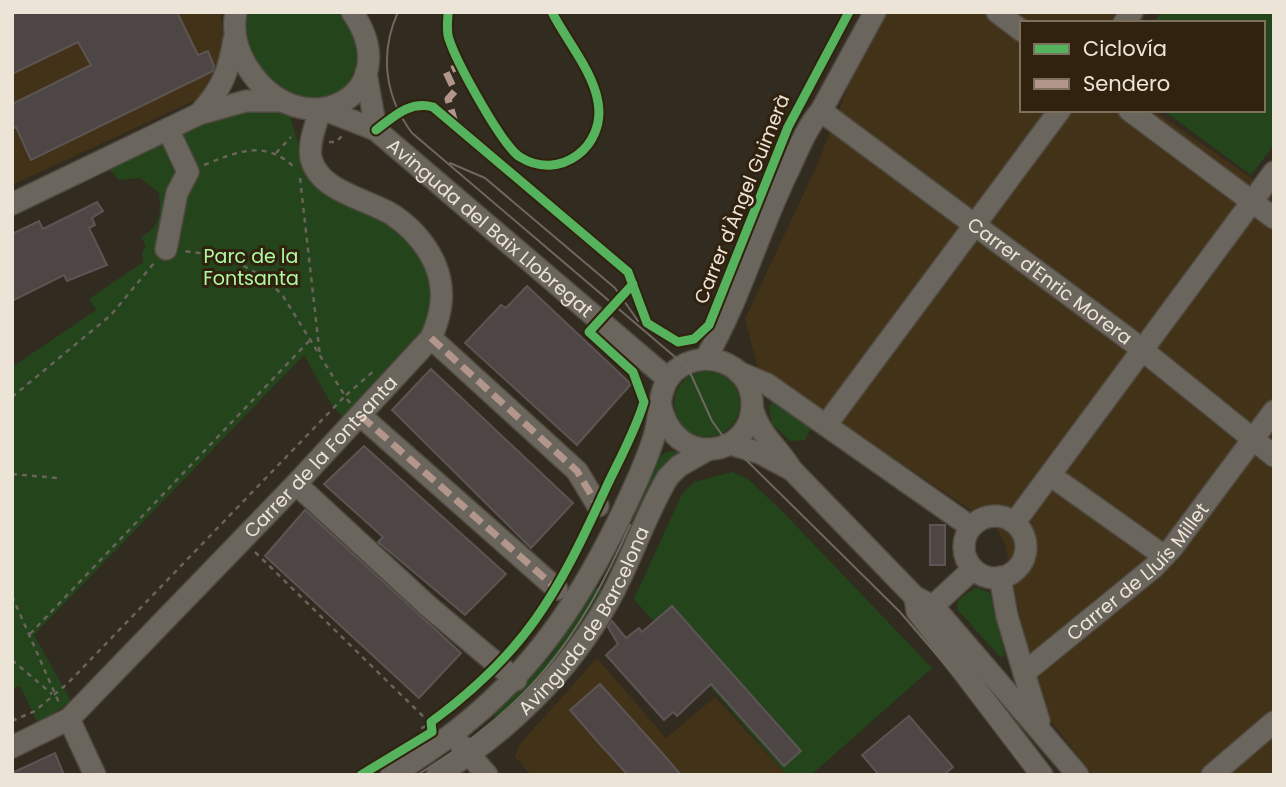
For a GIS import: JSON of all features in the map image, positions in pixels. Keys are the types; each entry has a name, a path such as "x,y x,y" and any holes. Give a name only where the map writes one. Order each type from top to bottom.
{"street":[{"path":"352,12 368,46"},
{"name":"Avinguda del Baix Llobregat","path":"372,12 366,72 376,130"},
{"name":"Carrer d'Àngel Guimerà","path":"734,369 734,333 821,111 875,12"},
{"path":"997,12 1020,29"},
{"path":"235,20 251,73 289,105"},
{"path":"199,114 227,78 235,20"},
{"path":"322,110 352,97 362,85 366,72"},
{"name":"Avinguda del Baix Llobregat","path":"12,204 199,114 246,101 322,110 376,130 668,379"},
{"name":"Carrer de la Fontsanta","path":"12,747 69,719 361,416 431,338 439,314 442,290 429,251 406,225 391,214 323,179 301,139 289,105"},
{"name":"Carrer de la Fontsanta","path":"301,139 322,110"},
{"name":"Carrer d'Àngel Guimerà","path":"706,358 728,317 786,174 811,122 821,111"},
{"name":"Carrer d'Enric Morera","path":"821,111 1143,349 1274,456"},
{"path":"826,425 1059,112"},
{"path":"1132,112 1274,218"},
{"path":"166,249 177,193 188,172 168,129"},
{"path":"1014,522 1274,172"},
{"path":"431,338 577,471 597,506"},
{"path":"640,473 657,427 660,402 668,379 685,364 706,358 767,384 774,392 826,425 971,527"},
{"path":"734,369 752,402 760,432 780,450 792,470 924,602 1041,730 1078,775"},
{"path":"752,402 774,392"},
{"path":"660,402 663,421 673,436 699,448"},
{"path":"730,444 746,427 752,402"},
{"name":"Carrer de Lluís Millet","path":"1024,673 1164,556 1274,411"},
{"path":"361,416 557,589"},
{"path":"640,473 662,448 680,444 699,448 730,444 752,450 792,470"},
{"name":"Avinguda de Barcelona","path":"437,775 469,756 516,716 565,664 608,602 668,477 699,448"},
{"name":"Avinguda de Barcelona","path":"391,775 432,751 453,734 516,680 549,641 582,590 640,473"},
{"path":"1050,475 1164,556"},
{"path":"296,484 428,606 516,680"},
{"path":"992,516 1014,522 1026,540 1025,557 1011,574 1000,578 981,575 973,569 965,553 964,541 971,527 992,516"},
{"path":"973,569 924,602 918,611 1042,775"},
{"path":"1000,578 1041,730"},
{"path":"69,719 95,775"},
{"path":"1212,775 1274,722"},
{"path":"453,734 486,775"}],"path":[{"path":"275,153 301,139"},
{"path":"188,172 253,148 275,153 308,181"},
{"path":"299,171 320,358"},
{"path":"12,397 111,315 166,249 220,256 260,273 283,296 345,396"},
{"path":"30,634 309,341"},
{"path":"12,722 35,711 54,696 345,396 383,363"},
{"path":"12,474 57,478"},
{"path":"242,540 430,723 432,732 421,738"},
{"path":"12,596 54,696"},
{"path":"12,660 54,696"},
{"path":"430,723 440,715"}],"shaded area":[{"path":"12,12 221,12 224,66 202,97 12,185"},
{"path":"884,12 1148,12 1141,21 1020,21 1020,112 1156,112 1261,185 1274,167 1274,775 1093,775 1050,720 1026,644 1005,544 995,526 758,368 745,319 817,165 868,37"},
{"path":"597,658 666,738 715,697 787,775 531,775 515,757 519,745"}],"green space":[{"path":"249,12 337,12 353,38 357,61 350,79 336,92 317,98 295,95 274,83 251,48 247,30"},
{"path":"1161,12 1267,12 1274,17 1274,145 1251,175 1166,112 1265,112 1265,21 1154,21"},
{"name":"Parc de la Fontsanta","path":"264,106 290,116 308,176 380,219 401,237 418,257 428,280 430,307 420,337 343,417 331,404 304,355 34,635 71,701 38,724 20,686 12,689 12,367 96,310 89,299 143,262 142,253 146,246 141,237 156,224 160,207 159,193 140,178 119,180 110,170 215,117"},
{"path":"713,371 731,380 738,391 738,417 731,428 720,435 701,437 683,428 676,417 674,398 683,380 694,373"},
{"path":"773,401 845,448 843,450 810,429 805,440 790,441 772,424 769,407"},
{"path":"671,451 684,453 641,521 630,516 654,463 659,456"},
{"path":"732,472 748,479 780,509 932,668 811,775 787,775 634,599 682,494 694,482"},
{"path":"596,587 608,593 581,635 500,724 493,715 550,657"},
{"path":"976,587 990,593 1005,655 1001,658 957,609 958,600"}],"building":[{"path":"12,12 177,12 198,55 208,51 214,66 213,71 31,160 16,127 12,129 12,104 91,65 78,42 12,74"},
{"path":"97,202 103,211 92,218 95,225 89,228 107,265 67,281 64,275 12,301 12,234 39,221 43,229"},
{"path":"527,286 631,384 577,445 465,343 501,305 506,308"},
{"path":"431,369 573,503 531,548 392,410"},
{"path":"364,446 506,574 465,615 378,542 383,537 324,484"},
{"path":"305,510 461,653 419,698 265,556"},
{"path":"930,525 945,525 945,565 930,565"},
{"path":"672,606 801,751 784,766 711,684 677,716 673,712 664,720 606,655 618,644 608,627 612,621 626,638 639,628 642,632"},
{"path":"600,684 681,775 628,775 597,741 570,710"},
{"path":"909,716 953,767 944,775 879,775 862,755"},
{"path":"55,753 64,775 12,775 12,773"}],"tram line":[{"path":"398,12 388,44 388,75 396,105 412,133 688,368 712,421 725,439 900,612 954,675 1030,775"},
{"path":"450,163 485,178 615,288 638,321"},
{"path":"417,775 490,724 546,669 590,604 630,525"}],"marked path":[{"path":"455,123 448,99 455,91 446,72 462,65"},
{"path":"431,338 577,471 598,506"},
{"path":"361,416 557,589"}],"cycle path":[{"path":"448,12 448,33 453,50 502,137 520,157 535,164 550,165 577,155 595,133 599,118 598,102 591,79 552,12"},
{"path":"376,130 409,108 425,105 433,107 628,272 647,323 678,342 694,339 709,325 788,127 849,12"},
{"path":"361,775 432,732 431,722 492,671 536,619 571,561 631,436 644,402 633,372 589,332 633,284"}]}
